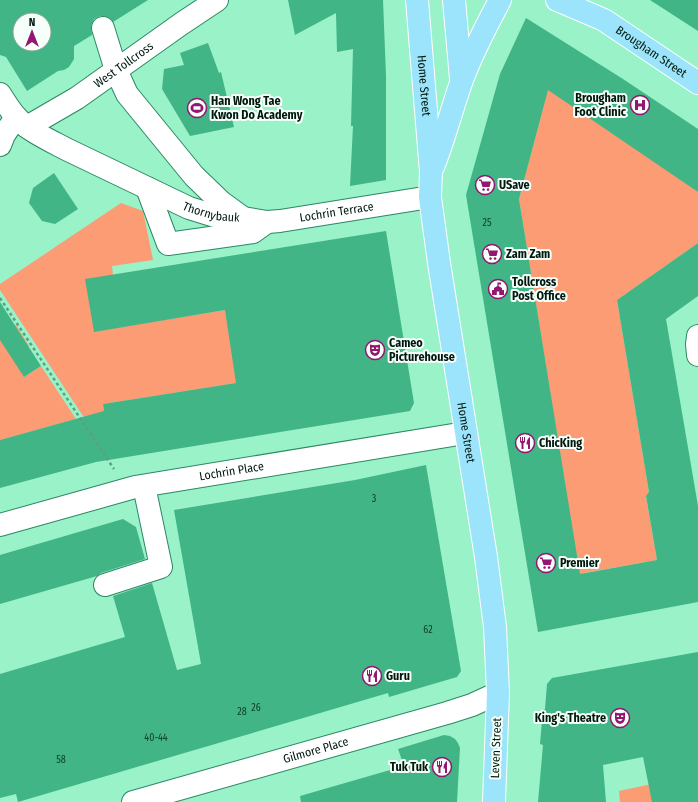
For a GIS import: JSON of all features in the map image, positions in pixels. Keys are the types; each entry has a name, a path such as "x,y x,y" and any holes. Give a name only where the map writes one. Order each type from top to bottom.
{"main road":[{"name":"Home Street","path":"417,0 431,172 430,197 465,433 486,557 494,619 498,693"},
{"name":"Home Street","path":"454,0 461,82"},
{"name":"Home Street","path":"431,172 441,147 461,82 481,36 500,0"},
{"name":"Brougham Street","path":"557,0 604,20 698,83"},
{"name":"Brougham Street","path":"585,0 604,20"},
{"name":"Leven Street","path":"494,802 498,693"}],"street":[{"name":"West Tollcross","path":"0,145 4,135 21,122 77,98 217,0"},
{"name":"Thornybauk","path":"103,28 116,70 127,94 194,176 221,202 242,218"},
{"path":"0,94 21,122"},
{"name":"Thornybauk","path":"21,122 66,149 189,208 215,216 242,218"},
{"path":"147,188 168,244 253,232 267,222"},
{"name":"Lochrin Terrace","path":"242,218 267,222 280,221 430,197"},
{"path":"698,336 698,355"},
{"name":"Lochrin Place","path":"0,525 136,487 465,433"},
{"path":"105,585 161,567 136,487"},
{"name":"Gilmore Place","path":"133,802 447,713 472,705 498,693"}],"path":[{"path":"0,298 136,487"}],"shaded area":[{"path":"551,84 698,192 698,243 617,300 649,492 646,497 657,560 584,573 580,578 519,199 545,100 540,89"},
{"path":"121,203 143,211 153,260 112,266 113,275 94,331 232,309 243,382 103,404 112,460 0,290 0,284"},
{"path":"16,325 29,346 22,351 24,377 41,366 76,419 0,440 0,336"},
{"path":"675,779 658,802 620,802 619,791"}],"building":[{"path":"0,0 148,0 113,22 105,16 100,16 94,19 91,26 92,35 74,46 74,59 69,67 58,71 27,91 6,57 0,55"},
{"path":"288,0 383,0 386,76 386,180 350,186 353,126 351,126 353,49 337,52 336,13 295,35"},
{"path":"650,0 698,0 698,31"},
{"path":"526,18 623,79 698,129 698,192 548,90 519,199 580,574 657,560 646,496 649,492 617,300 698,243 698,296 666,319 698,506 698,602 538,632 466,195 500,74"},
{"path":"208,43 219,73 221,72 234,127 190,136 162,89 164,69 184,65 180,53"},
{"path":"54,173 78,209 55,224 42,221 29,203 33,188"},
{"path":"386,231 414,403 410,411 96,462 0,488 0,440 104,411 103,404 236,383 225,310 94,332 85,279"},
{"path":"0,302 41,366 24,377 0,340"},
{"path":"426,465 461,671 457,677 389,697 388,693 18,802 16,794 0,798 0,674 125,637 113,596 152,583 177,670 201,664 174,510 355,480"},
{"path":"123,519 136,527 145,559 101,573 97,576 0,604 0,555"},
{"name":"King's Theatre","path":"698,652 698,802 652,802 643,757 603,765 606,802 538,802 543,745 540,744 543,709 545,709 547,684 552,678"},
{"path":"444,735 455,739 460,748 457,802 301,802 300,796 404,766 398,749"}],"place":[{"name":"Brougham Foot Clinic","path":"640,105"},
{"name":"Han Wong Tae Kwon Do Academy","path":"197,108"},
{"name":"USave","path":"485,185"},
{"name":"Zam Zam","path":"492,254"},
{"name":"Tollcross Post Office","path":"498,289"},
{"name":"Cameo Picturehouse","path":"375,350"},
{"name":"ChicKing","path":"525,443"},
{"name":"Premier","path":"546,563"},
{"name":"Guru","path":"372,676"},
{"name":"King's Theatre","path":"620,718"},
{"name":"Tuk Tuk","path":"442,767"}]}
